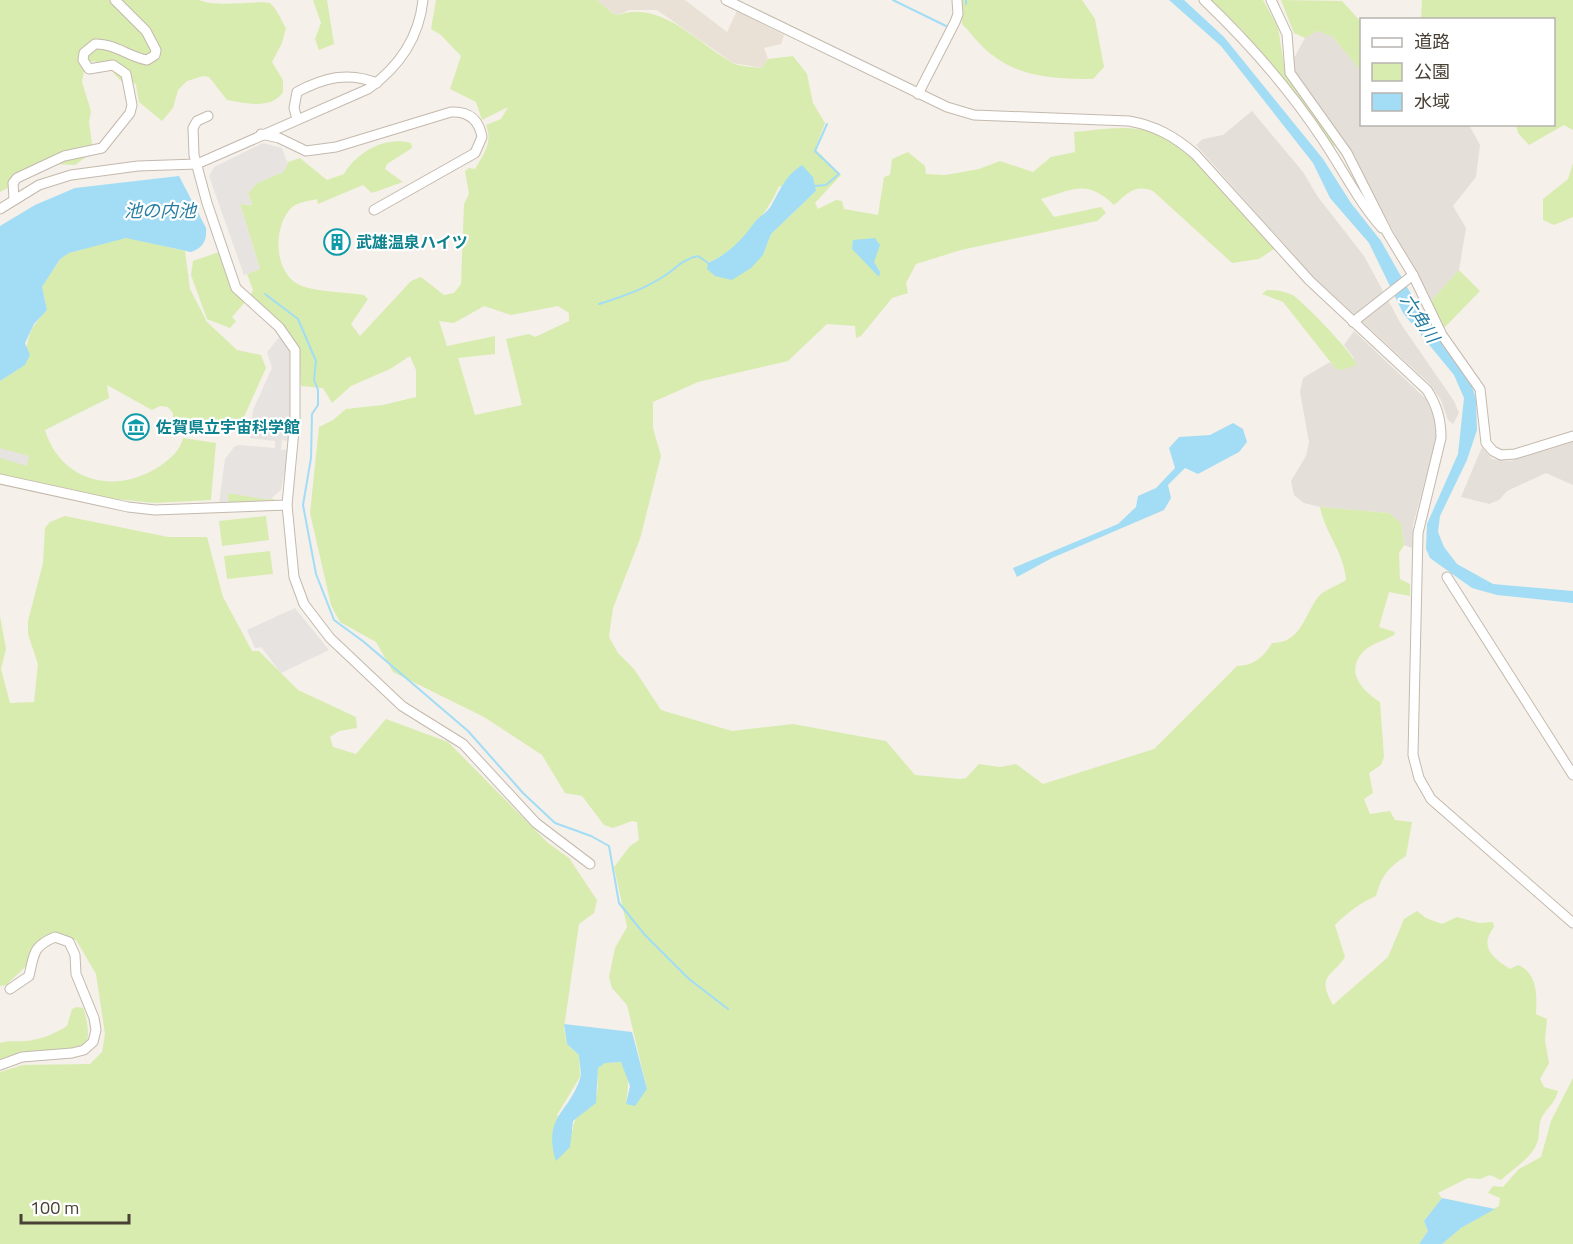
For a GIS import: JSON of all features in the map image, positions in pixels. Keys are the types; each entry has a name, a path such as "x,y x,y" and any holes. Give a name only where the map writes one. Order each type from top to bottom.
{"street":[{"path":"14,199 13,183 17,178 64,156 102,148 130,112 132,105 126,74 113,65 90,69 83,60 84,53 95,44 107,45 141,59 147,60 155,56 156,50 146,32 115,0"},
{"path":"0,209 39,186 71,175 138,166 197,164 377,83 387,76 407,49 418,26 423,0"},
{"path":"726,0 918,94 974,115 1129,121 1152,125 1176,137 1195,153 1310,281 1427,390 1437,407 1441,423 1439,447 1418,533 1413,755 1419,778 1431,799 1573,923"},
{"path":"918,94 955,22 957,0"},
{"path":"1204,0 1256,54 1323,140 1364,208 1388,234"},
{"path":"1271,0 1287,34 1287,64 1290,73 1347,153 1442,335 1480,389 1486,443 1493,451 1501,454 1515,454 1573,436"},
{"path":"297,119 294,108 297,92 322,79 360,76 377,83"},
{"path":"261,134 287,141 306,151 336,147 451,112 469,114 476,120 482,137 475,153 374,210"},
{"path":"208,116 197,121 194,128 194,155 207,204 236,288 287,336 295,350 295,418 287,505 294,577 304,604 330,638 402,706 463,744 536,823 590,864"},
{"path":"1353,322 1411,278"},
{"path":"0,479 128,507 155,510 287,505"},
{"path":"1447,577 1573,775"},
{"path":"0,1065 22,1057 84,1050 93,1042 96,1030 75,974 75,955 69,942 55,937 41,943 34,952 29,976 10,989"}],"shaded area":[{"path":"597,0 685,0 727,32 737,11 784,35 781,44 764,48 768,59 762,68 733,63 657,10 629,10 618,15 613,14"},
{"path":"1317,31 1332,36 1360,70 1360,126 1470,126 1480,145 1476,177 1453,206 1466,228 1459,270 1431,301 1344,140 1294,70 1293,60 1305,38"},
{"path":"1252,111 1303,172 1318,197 1364,256 1401,324 1454,401 1459,413 1453,424 1448,420 1441,400 1429,383 1310,274 1196,145 1203,139 1223,135"},
{"path":"263,143 282,148 288,164 283,172 257,183 248,193 252,205 240,204 260,269 244,275 209,176 214,167"},
{"path":"1354,331 1426,399 1436,422 1437,436 1413,525 1412,548 1404,545 1401,523 1389,513 1320,507 1304,503 1294,495 1291,481 1306,456 1309,442 1300,392 1303,378 1330,362 1336,369 1354,358 1344,345"},
{"path":"282,334 292,354 289,441 282,440 281,450 289,449 281,490 269,500 227,493 229,504 219,504 225,459 234,447 238,445 275,448 275,441 250,438 253,410 272,368 267,352"},
{"path":"1573,441 1573,485 1546,473 1507,491 1499,500 1489,504 1461,497 1482,447 1492,459 1510,461"},
{"path":"0,448 29,456 27,466 0,458"},
{"path":"295,608 329,650 281,673 261,647 255,648 247,630"}],"green space":[{"path":"0,0 199,0 227,4 270,3 286,28 282,43 272,62 283,80 283,92 278,98 265,103 249,104 227,100 209,77 203,76 187,81 178,90 173,108 162,121 139,102 136,85 127,75 122,82 104,65 90,62 84,71 82,82 91,111 89,122 93,152 75,165 53,164 0,192"},
{"path":"313,0 327,0 334,44 319,50 315,39 321,23"},
{"path":"436,0 597,0 613,14 649,13 663,18 678,25 718,54 738,65 762,68 768,59 793,56 807,74 813,103 825,123 815,149 841,175 815,203 818,209 836,200 842,201 844,209 878,215 884,177 890,175 892,159 908,152 925,166 926,174 946,175 979,169 1000,161 1033,172 1051,157 1075,152 1074,132 1115,128 1146,131 1172,142 1203,169 1274,249 1259,259 1232,263 1153,191 1136,189 1114,205 1088,189 1071,190 1041,199 1054,217 1101,207 1106,213 1097,221 961,250 916,264 906,283 908,293 892,298 861,336 856,338 855,326 827,324 788,361 698,382 653,402 653,428 661,456 640,539 613,608 609,637 618,653 634,669 661,710 732,731 793,724 886,741 915,775 960,779 966,778 979,764 1000,767 1016,764 1043,784 1154,749 1237,666 1253,662 1262,656 1272,643 1282,642 1297,632 1321,594 1346,580 1342,560 1320,507 1389,513 1401,523 1404,545 1399,553 1400,579 1410,584 1410,596 1389,592 1379,627 1395,632 1394,635 1364,651 1356,666 1358,680 1362,686 1380,702 1384,757 1381,765 1369,773 1373,793 1364,799 1370,814 1390,811 1395,820 1412,822 1406,856 1386,873 1376,896 1354,908 1335,925 1345,957 1328,977 1326,988 1333,1005 1388,957 1404,919 1417,911 1426,918 1442,924 1457,917 1479,923 1493,922 1494,927 1488,940 1488,946 1493,956 1510,969 1518,965 1525,969 1533,980 1536,993 1536,1014 1547,1019 1545,1040 1549,1063 1540,1079 1544,1087 1558,1091 1541,1119 1537,1143 1526,1159 1501,1180 1490,1175 1480,1179 1468,1178 1438,1193 1442,1198 1424,1221 1428,1231 1419,1244 0,1244 0,1072 23,1065 90,1064 102,1052 105,1034 96,974 76,940 58,941 48,946 6,985 0,986 0,616 6,649 1,669 10,703 34,702 38,664 28,634 28,621 43,563 45,528 50,522 65,516 168,537 207,537 223,597 252,651 259,651 298,690 356,717 357,728 339,731 330,737 333,747 356,754 386,719 448,742 548,843 569,858 597,900 594,913 579,924 564,1028 567,1044 579,1055 580,1077 557,1115 573,1131 579,1115 594,1103 598,1068 604,1063 621,1062 624,1067 628,1082 626,1104 647,1089 627,1005 612,988 609,977 615,948 627,927 614,867 630,846 639,840 637,822 632,821 613,828 604,825 582,796 565,793 542,755 484,717 393,672 376,642 340,622 331,605 310,513 319,427 333,420 346,409 383,405 416,397 416,370 410,356 390,369 351,386 332,403 323,388 301,386 298,355 289,334 250,296 253,290 247,274 260,269 240,204 252,205 248,193 257,183 283,172 288,162 300,158 327,180 344,174 356,159 373,148 401,141 411,143 412,148 387,164 385,169 403,182 372,193 363,185 318,204 317,199 291,208 281,225 279,236 278,247 283,267 288,276 302,286 364,295 368,299 351,324 360,336 411,281 421,277 444,295 454,293 461,284 464,204 469,194 465,171 469,168 475,169 484,153 488,143 486,125 501,119 508,107 482,120 476,102 450,89 461,56 441,35 431,29","holes":["779,186 816,191 771,234 763,255 708,263 730,250 750,231 767,208","484,306 511,315 558,306 569,313 569,321 535,337 529,334 506,339 522,405 475,415 458,358 495,354 495,336 447,346 439,321 454,323"]},
{"path":"962,0 1082,0 1095,19 1104,67 1093,79 1040,76 1014,68 987,51 962,24"},
{"path":"1211,0 1263,0 1278,27 1285,71 1335,142 1334,150 1243,31"},
{"path":"1281,0 1342,1 1360,21 1360,70 1332,36 1317,31 1305,38 1294,33"},
{"path":"1422,0 1573,0 1573,130 1564,125 1529,145 1518,133 1516,126 1555,126 1555,18 1421,18"},
{"path":"1573,163 1573,217 1554,225 1543,220 1543,199 1568,179"},
{"path":"126,237 185,251 190,289 207,322 237,350 261,355 266,368 238,430 173,421 173,413 168,407 160,406 152,410 107,385 109,398 45,430 53,448 64,462 77,472 92,479 109,481 126,480 143,475 160,466 177,450 183,438 216,443 211,500 154,503 60,493 0,476 0,381 24,365 30,335 47,310 42,287 60,259 69,253"},
{"path":"219,252 230,285 245,302 232,317 236,321 230,328 207,319 191,275 193,261"},
{"path":"1459,270 1480,291 1444,328 1431,301"},
{"path":"1267,290 1281,291 1294,296 1338,340 1357,365 1341,370 1336,369 1283,302 1262,294"},
{"path":"227,493 274,499 274,502 229,504"},
{"path":"266,516 269,540 222,546 219,521"},
{"path":"270,551 273,574 227,579 224,556"},
{"path":"83,1008 86,1016 88,1032 86,1045 0,1062 0,1043 31,1040 52,1034 67,1026 72,1009"},
{"path":"1573,1078 1573,1244 1442,1244 1461,1228 1499,1206 1500,1198 1488,1193 1493,1186 1503,1187 1519,1169 1541,1157 1551,1121"}],"water":[{"name":"六角川","path":"1169,0 1184,0 1224,37 1323,159 1351,203 1381,241 1415,301 1471,383 1476,399 1477,430 1467,460 1440,516 1438,532 1444,547 1457,564 1493,584 1573,591 1573,603 1497,595 1472,588 1430,558 1426,549 1427,524 1458,454 1464,398 1454,375 1403,313 1369,243 1330,198 1313,163 1221,46"},
{"path":"802,165 813,177 816,191 771,234 763,255 751,268 732,280 715,276 707,269 708,263 722,256 740,241 769,208 787,179"},
{"name":"池の内池","path":"179,176 206,228 206,237 201,246 191,252 126,238 69,253 60,259 42,287 47,310 34,324 25,343 30,355 25,365 0,381 0,226 35,205 75,188"},
{"path":"875,238 880,245 874,262 880,272 879,277 852,249 853,240"},
{"path":"1233,423 1243,429 1247,442 1239,452 1198,474 1185,468 1168,485 1171,498 1164,510 1052,558 1017,577 1013,568 1118,524 1136,507 1138,496 1156,488 1175,468 1169,448 1179,437 1210,435"},
{"path":"564,1024 632,1032 647,1089 635,1106 626,1104 630,1086 621,1062 605,1063 598,1068 596,1103 573,1121 570,1147 556,1161 553,1146 555,1125 581,1076 579,1055 567,1044"},
{"path":"1442,1198 1495,1209 1461,1228 1442,1244 1419,1244 1428,1231 1424,1221"}],"waterway":[{"path":"893,0 946,26"},
{"path":"815,186 826,185 839,174 815,151 827,124"},
{"path":"599,304 646,286 692,257 698,256 708,263"},
{"path":"265,294 298,319 316,361 314,380 318,390 318,405 312,414 311,458 303,505 316,574 334,620 364,642 468,731 523,793 555,823 591,836 609,846 619,903 645,935 689,979 728,1009"}],"place":[{"name":"武雄温泉ハイツ","path":"337,242"},
{"name":"佐賀県立宇宙科学館","path":"136,427"}]}
